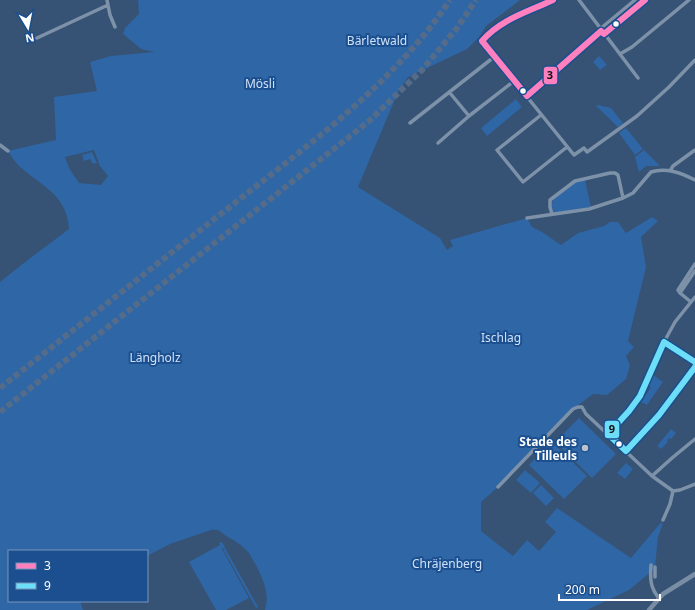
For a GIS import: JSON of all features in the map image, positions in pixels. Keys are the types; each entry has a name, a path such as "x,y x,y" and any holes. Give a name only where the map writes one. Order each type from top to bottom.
{"main road":[{"path":"649,610 659,598 695,574"}],"street":[{"path":"553,0 498,27 482,41 574,155 584,148 587,152 631,121 665,91 695,60"},
{"path":"579,0 638,78"},
{"path":"526,96 602,31 635,0"},
{"path":"602,31 645,0"},
{"path":"620,54 632,48 689,0"},
{"path":"37,38 108,2 115,27"},
{"path":"410,123 494,57"},
{"path":"438,143 469,116 514,81"},
{"path":"450,92 469,116"},
{"path":"541,114 497,150 522,182 567,147"},
{"path":"0,144 8,151"},
{"path":"670,171 674,166 695,150"},
{"path":"527,218 589,208 623,198 633,193 651,172 663,170 670,171 695,180"},
{"path":"552,214 550,200 569,185 575,181 610,173 615,173 618,175 623,198"},
{"path":"691,302 678,290 695,264"},
{"path":"680,293 695,271"},
{"path":"608,434 631,409 640,396 654,360 675,322 695,298"},
{"path":"664,342 694,361 695,356"},
{"path":"626,451 659,415 695,367"},
{"path":"498,487 529,453 553,432 573,409 582,407 586,414 652,476 673,491"},
{"path":"652,476 668,461 695,440"},
{"path":"673,491 695,484"},
{"path":"663,520 670,504 673,491"},
{"path":"651,565 651,584 659,598"},
{"path":"654,577 655,567"}],"green space":[{"path":"138,0 520,0 486,26 479,37 467,49 408,77 398,92 358,187 440,238 447,250 453,246 450,240 527,218 532,227 561,245 578,233 604,226 610,222 618,222 626,233 652,217 658,221 641,237 646,267 628,341 634,347 626,356 630,365 626,379 607,395 593,394 573,409 498,487 481,502 481,531 513,556 527,540 539,551 556,532 545,522 557,508 631,558 663,520 658,537 655,567 652,571 629,590 587,610 265,610 267,598 265,587 259,571 250,555 241,545 217,530 211,530 170,544 148,555 148,550 8,550 8,602 80,602 83,610 0,610 0,282 69,229 67,217 58,199 44,185 19,166 8,151 56,140 54,97 97,91 90,62 111,56 154,52 141,49 123,34 125,28 139,14","holes":["94,150 100,166 108,176 101,185 79,183 69,168 65,157"]},
{"path":"599,56 607,65 600,70 593,62"},
{"path":"516,99 522,107 487,136 481,128"},
{"path":"598,105 611,108 623,123 618,127 596,106"},
{"path":"626,128 643,149 635,155 619,133"},
{"path":"644,150 660,166 646,166 639,172 635,157"},
{"path":"92,152 97,163 93,164 90,159 84,161 82,155"},
{"path":"585,180 591,207 554,212 551,205 554,199 575,182"},
{"path":"652,374 663,382 647,405 641,402 651,387 648,385"},
{"name":"Stade des Tilleuls","path":"579,418 616,454 592,478 555,442"},
{"path":"671,429 676,433 671,439 669,438 667,441 668,442 661,449 657,446"},
{"path":"552,442 587,476 564,499 529,465"},
{"path":"626,463 633,469 625,479 617,473"},
{"path":"525,470 540,483 531,493 516,480"},
{"path":"541,485 554,498 546,506 533,493"},
{"path":"222,542 225,547 222,549 249,598 226,610 216,610 189,562 220,545 219,543"},
{"path":"225,548 258,607 256,608 223,549"}],"tunnel":[{"path":"0,388 320,136 349,111 377,86 403,59 428,30 450,0"},
{"path":"0,412 368,122 422,70 457,28 476,0"}],"transit line":[{"name":"3","path":"553,0 506,22 489,33 482,41 527,96 601,31 604,34 645,0"},
{"name":"9","path":"695,362 664,342 640,396 629,411 608,434 626,451 659,415 695,367"}],"place":[{"name":"Stade des Tilleuls","path":"585,448"}],"park label":[{"name":"Bärletwald","path":"377,40"},
{"name":"Mösli","path":"260,83"},
{"name":"Ischlag","path":"501,337"},
{"name":"Längholz","path":"155,357"},
{"name":"Chräjenberg","path":"447,563"}]}
